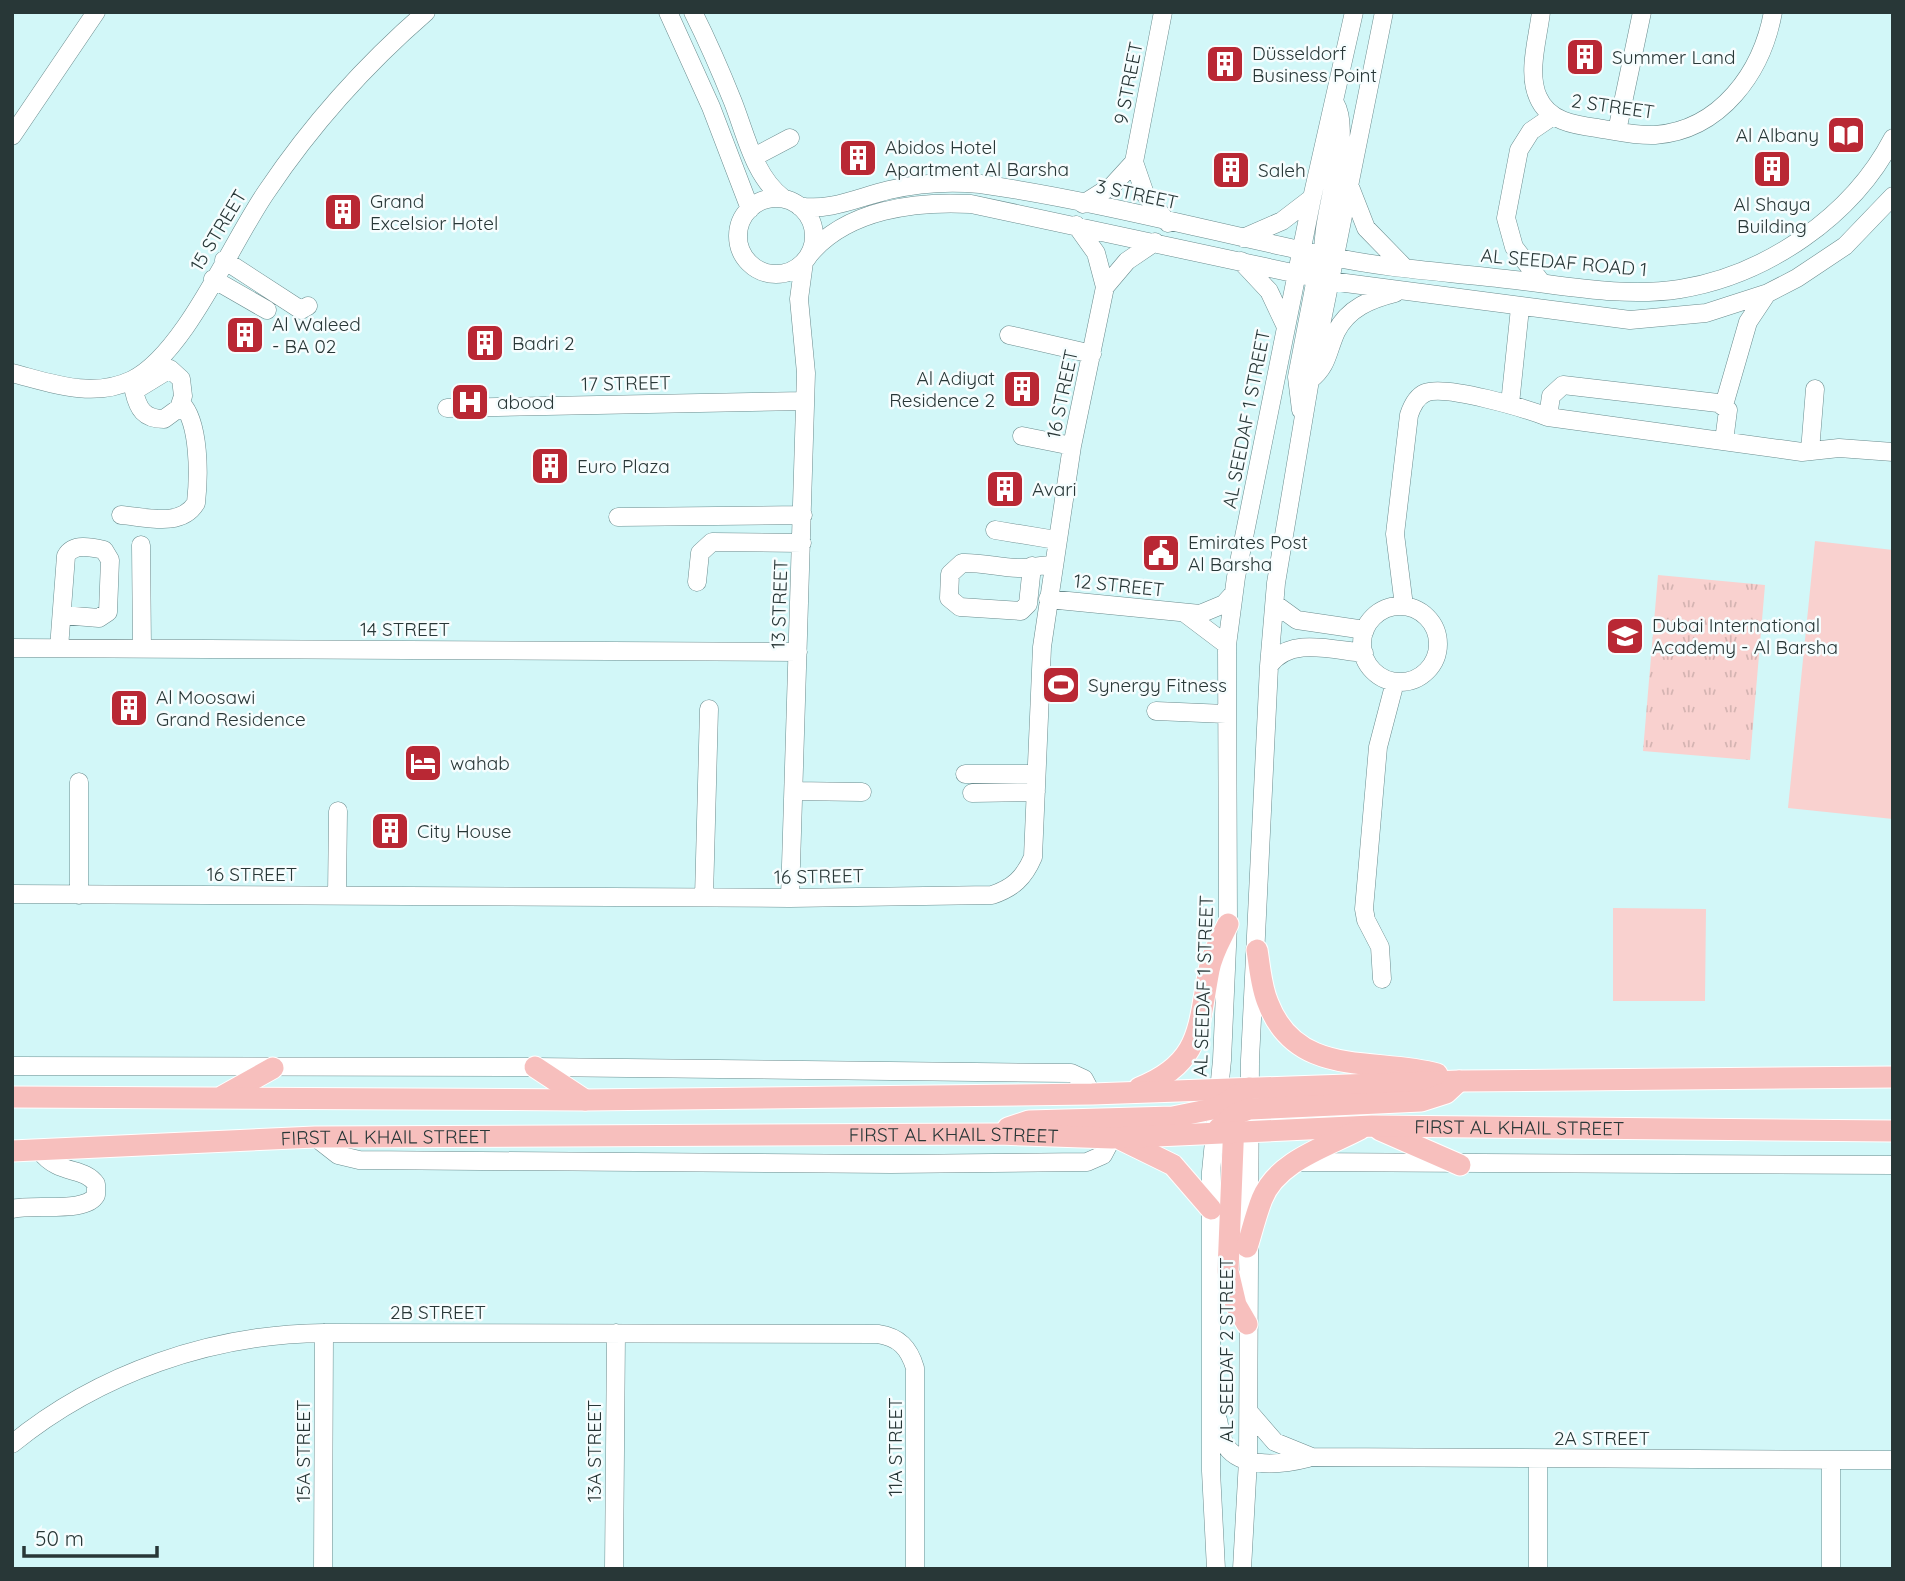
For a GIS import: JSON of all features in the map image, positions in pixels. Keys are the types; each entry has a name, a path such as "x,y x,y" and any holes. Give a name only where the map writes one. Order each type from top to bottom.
{"main road":[{"path":"1127,1092 1167,1073 1195,1041 1203,1017 1213,957 1228,924"},
{"path":"1257,950 1272,1013 1287,1034 1308,1051 1335,1060 1426,1071 1459,1082"},
{"path":"535,1067 585,1100"},
{"path":"220,1098 273,1068"},
{"name":"FIRST AL KHAIL STREET","path":"12,1151 315,1137 998,1134 1114,1138 1231,1114 1250,1088 1459,1082 1893,1077"},
{"path":"998,1134 1029,1121 1173,1117 1421,1101 1438,1097 1459,1082"},
{"name":"FIRST AL KHAIL STREET","path":"12,1097 585,1100 1127,1092 1231,1114 1368,1126 1893,1130"},
{"path":"1231,1114 1228,1271 1236,1305 1247,1324"},
{"path":"1247,1247 1269,1186 1289,1166 1368,1126 1460,1165"},
{"path":"1114,1138 1173,1165 1188,1178 1211,1209"}],"street":[{"path":"12,136 96,12"},
{"name":"15 STREET","path":"12,373 84,389 133,386 171,346 265,193 318,122 378,56 426,12"},
{"path":"668,12 711,107 750,209"},
{"path":"693,12 768,185 807,213 814,234 807,258"},
{"name":"9 STREET","path":"1134,162 1163,12"},
{"name":"AL SEEDAF 1 STREET","path":"1231,1114 1227,645 1233,594 1312,198 1354,12"},
{"path":"1304,418 1296,388 1349,183 1384,12"},
{"path":"1541,12 1534,78 1538,99 1549,112 1531,131 1519,150 1506,218 1514,247 1542,283"},
{"path":"1617,131 1642,12"},
{"name":"2 STREET","path":"1549,112 1573,125 1643,135 1674,132 1717,111 1739,91 1753,71 1773,12"},
{"path":"1329,256 1342,125 1335,102"},
{"path":"754,157 789,138"},
{"name":"AL SEEDAF ROAD 1","path":"1302,250 1403,267 1624,292 1653,292 1709,283 1777,254 1825,222 1871,172 1893,138"},
{"path":"1083,204 1113,185 1134,162"},
{"path":"1134,162 1144,194 1168,222"},
{"name":"3 STREET","path":"791,202 821,208 894,189 948,182 996,186 1302,250"},
{"path":"1349,183 1366,228 1403,267"},
{"path":"791,202 765,200 750,209 740,227 741,249 753,266 773,274 785,273 807,258 827,235 851,223 890,210 931,204 971,204 1323,279 1595,317 1673,318 1727,307 1768,293 1797,278 1845,246 1893,196"},
{"path":"1243,238 1282,220 1312,198"},
{"name":"16 STREET","path":"12,894 790,898 992,895 1006,890 1027,871 1032,857 1038,702 1048,599 1073,440 1105,286 1096,253 1076,225"},
{"path":"1105,286 1128,261 1155,242"},
{"path":"1231,1114 1250,1088 1269,666 1275,604 1323,279 1302,250"},
{"name":"13 STREET","path":"790,898 806,353 799,287 807,258"},
{"path":"224,260 301,310 308,306"},
{"path":"1241,261 1269,291 1286,328"},
{"name":"13 STREET","path":"773,274 801,312"},
{"path":"213,279 267,310"},
{"path":"1310,380 1324,368 1336,332 1353,310 1377,297 1404,291"},
{"path":"1724,441 1728,415 1724,405 1748,322 1768,293"},
{"path":"1510,404 1520,308"},
{"path":"1009,335 1091,358"},
{"path":"1045,353 1091,358"},
{"path":"170,369 181,379 181,403 170,417 157,419 139,410 133,386 170,369"},
{"path":"1548,417 1552,396 1563,385 1724,405"},
{"path":"1810,452 1815,389"},
{"path":"1404,606 1395,534 1412,406 1425,393 1434,391 1510,404 1548,417 1810,452 1839,448 1893,452"},
{"name":"17 STREET","path":"447,408 805,401"},
{"path":"121,514 174,519 191,511 196,503 194,428 190,414 181,403"},
{"path":"1023,431 1073,440"},
{"path":"618,517 803,515"},
{"path":"995,530 1056,540"},
{"path":"697,582 700,554 712,542 802,543"},
{"path":"141,545 142,649"},
{"path":"1032,566 1028,604 1021,611 960,607 949,598 950,574 962,564 1020,568 1032,566 1053,565"},
{"name":"12 STREET","path":"1048,599 1186,614 1213,611 1233,594"},
{"path":"1275,604 1289,616 1305,623 1365,631"},
{"path":"1404,606 1426,616 1433,626 1438,649 1428,671 1407,682 1395,682 1375,672 1364,653 1365,631 1380,612 1404,606"},
{"name":"12 STREET","path":"1186,614 1227,645"},
{"path":"59,649 62,615"},
{"name":"14 STREET","path":"12,648 798,652"},
{"path":"1269,666 1274,658 1292,648 1364,653"},
{"path":"1382,979 1380,947 1366,920 1364,909 1378,747 1395,682"},
{"path":"704,897 709,709"},
{"path":"1156,711 1226,714"},
{"path":"965,774 1036,783"},
{"path":"79,782 79,895"},
{"path":"972,793 1036,783"},
{"path":"794,797 862,797"},
{"path":"337,895 338,811"},
{"path":"12,1066 535,1067 1070,1073 1084,1079 1092,1094"},
{"name":"AL SEEDAF 2 STREET","path":"1216,1569 1211,1471 1211,1209 1231,1114"},
{"name":"AL SEEDAF 2 STREET","path":"1231,1114 1247,1247 1248,1460 1242,1569"},
{"path":"315,1137 338,1155 359,1160 891,1164 1087,1162 1103,1155 1114,1138"},
{"path":"12,1209 30,1206 83,1206 96,1195 96,1184 88,1175 59,1168 40,1151"},
{"path":"1298,1162 1460,1165 1893,1165"},
{"name":"2B STREET","path":"12,1444 84,1396 143,1368 234,1341 324,1333 867,1333 890,1336"},
{"name":"15A STREET","path":"323,1569 324,1333"},
{"name":"13A STREET","path":"614,1569 616,1333"},
{"name":"11A STREET","path":"890,1336 907,1349 915,1368 915,1569"},
{"path":"1212,1394 1224,1444 1233,1454 1248,1460"},
{"name":"2A STREET","path":"1248,1412 1275,1442 1312,1457"},
{"name":"2A STREET","path":"1248,1460 1287,1462 1312,1457 1893,1460"},
{"path":"1538,1458 1538,1569"},
{"path":"1831,1460 1831,1569"}],"green space":[{"path":"1815,541 1893,550 1893,819 1788,808"},
{"path":"1658,575 1765,585 1750,760 1643,751"},
{"path":"1613,908 1706,909 1705,1001 1613,1001"}],"place":[{"name":"Summer Land","path":"1585,57"},
{"name":"Düsseldorf Business Point","path":"1225,64"},
{"name":"Al Albany","path":"1846,135"},
{"name":"Abidos Hotel Apartment Al Barsha","path":"858,158"},
{"name":"Al Shaya Building","path":"1772,169"},
{"name":"Saleh","path":"1231,170"},
{"name":"Grand Excelsior Hotel","path":"343,212"},
{"name":"Al Waleed - BA 02","path":"245,335"},
{"name":"Badri 2","path":"485,343"},
{"name":"Al Adiyat Residence 2","path":"1022,389"},
{"name":"abood","path":"470,402"},
{"name":"Euro Plaza","path":"550,466"},
{"name":"Avari","path":"1005,489"},
{"name":"Emirates Post Al Barsha","path":"1161,553"},
{"name":"Dubai International Academy - Al Barsha","path":"1625,636"},
{"name":"Synergy Fitness","path":"1061,685"},
{"name":"Al Moosawi Grand Residence","path":"129,708"},
{"name":"wahab","path":"423,763"},
{"name":"City House","path":"390,831"}]}
